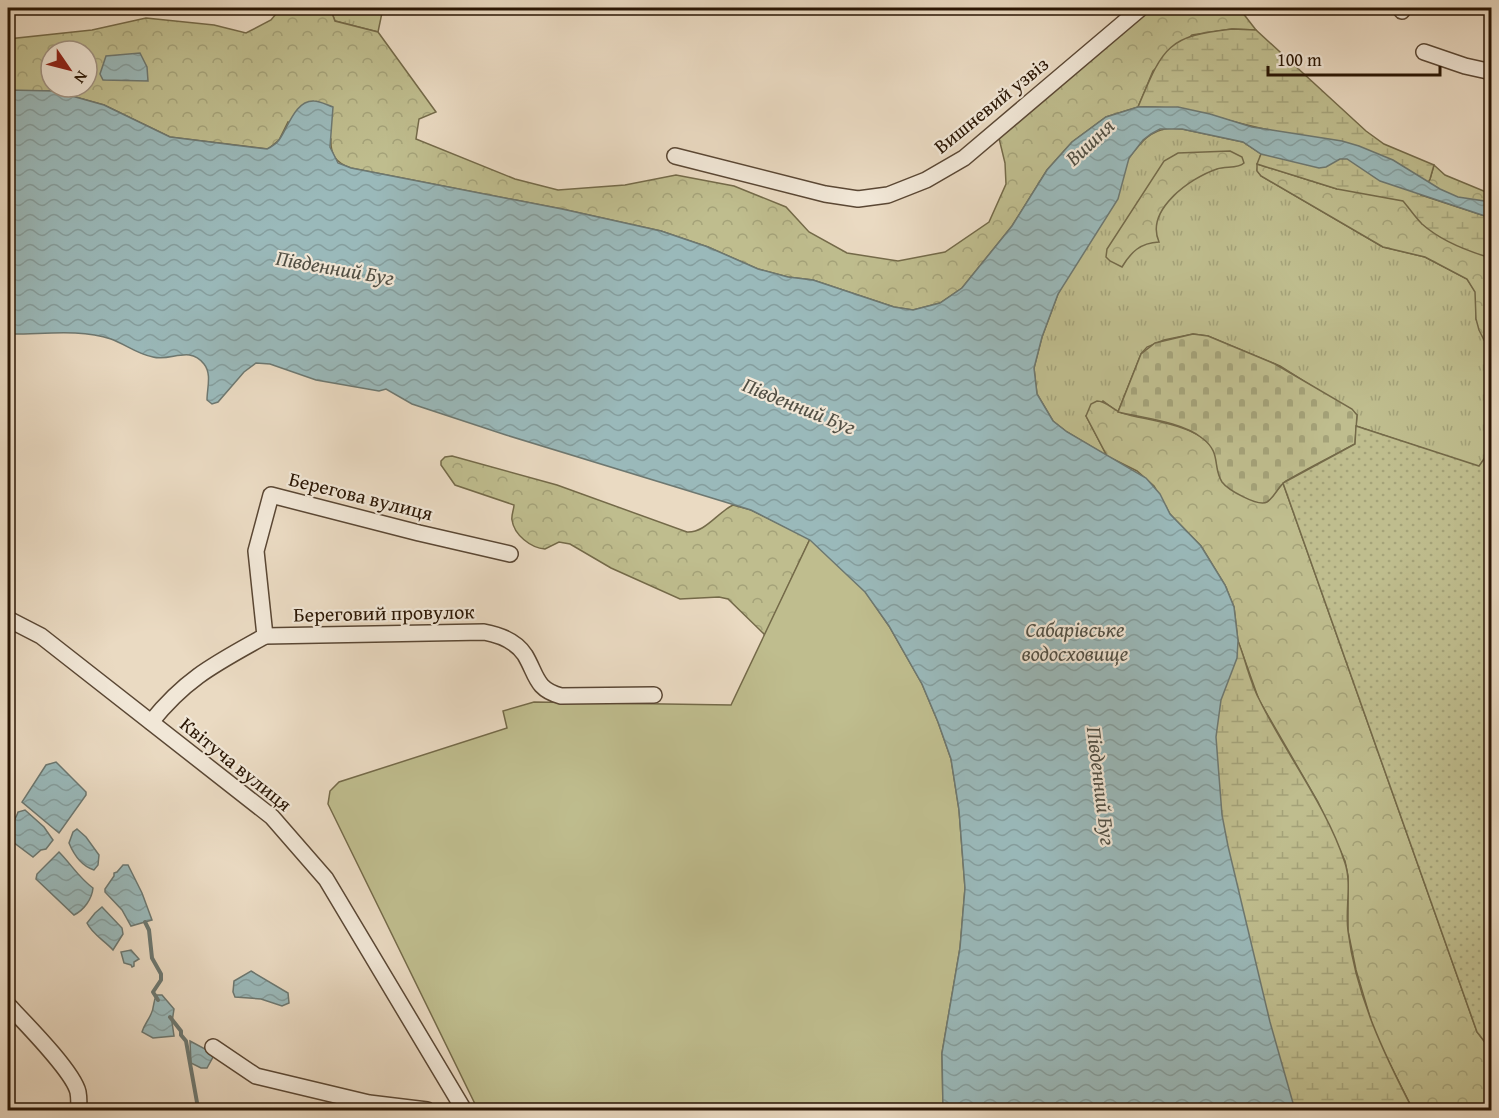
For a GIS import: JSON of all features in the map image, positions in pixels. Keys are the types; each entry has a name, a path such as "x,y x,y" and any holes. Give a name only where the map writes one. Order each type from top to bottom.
{"street":[{"name":"Вишневий узвіз","path":"675,156 825,195 858,199 888,195 926,180 964,158 1141,8"},
{"path":"1424,52 1491,72"},
{"name":"Берегова вулиця","path":"266,636 256,551 271,495 510,554"},
{"name":"Квітуча вулиця","path":"8,619 41,636 272,817 326,879 464,1110"},
{"name":"Береговий провулок","path":"266,636 484,632 502,637 517,646 524,655 535,679 554,694 561,696 654,695"},
{"path":"152,722 168,700 197,675 266,636"},
{"path":"8,1005 37,1035 72,1080 78,1091 79,1108"},
{"path":"213,1047 256,1076 366,1107 427,1110"}],"green space":[{"path":"281,8 330,8 335,21 378,32 436,112 419,119 416,139 515,179 558,190 625,185 676,175 734,186 786,207 809,232 847,253 898,261 945,252 989,222 1006,184 1005,163 997,130 1141,8 1239,8 1256,30 1232,29 1192,35 1153,71 1138,107 1106,117 1072,142 1047,170 1012,226 962,288 940,303 913,310 894,307 813,280 788,277 758,269 708,247 661,231 562,209 351,168 341,164 335,158 331,139 288,122 279,140 268,149 170,137 104,105 83,99 99,99 99,39 39,39 39,91 8,91 8,39 92,30 146,18 214,25 246,33 271,20"},
{"path":"330,8 383,8 378,32 335,21"},
{"path":"1232,29 1256,30 1366,131 1384,144 1434,165 1430,179 1421,195 1491,218 1491,258 1464,249 1437,236 1422,224 1403,201 1337,189 1257,164 1261,154 1273,151 1274,131 1190,111 1138,107 1161,58 1170,48 1193,36"},
{"path":"1171,128 1243,142 1261,154 1257,170 1261,176 1383,247 1425,257 1467,279 1476,292 1476,319 1487,343 1491,346 1491,449 1479,467 1356,426 1357,415 1280,366 1208,336 1193,334 1164,340 1147,347 1141,354 1118,412 1103,401 1086,416 1107,456 1053,421 1037,394 1034,368 1042,337 1058,294 1129,158 1152,134"},
{"path":"1230,151 1242,157 1244,163 1206,173 1173,197 1158,218 1156,230 1159,242 1146,244 1137,249 1122,267 1106,257 1107,249 1164,161 1178,153"},
{"path":"1257,164 1337,189 1430,179 1434,165 1445,175 1491,194 1491,346 1484,340 1479,330 1476,319 1475,292 1467,279 1425,257 1383,247 1261,176 1257,171"},
{"path":"1193,334 1208,336 1275,364 1352,409 1357,415 1355,444 1286,481 1270,500 1263,503 1243,497 1222,482 1212,449 1202,438 1173,424 1118,412 1141,354 1155,343"},
{"path":"1097,401 1104,402 1122,413 1186,429 1198,435 1214,451 1219,474 1268,501 1283,483 1477,1032 1491,1050 1491,1110 1413,1110 1375,1034 1356,970 1348,931 1348,876 1345,861 1318,802 1259,700 1238,641 1234,607 1225,585 1201,546 1170,514 1154,486 1137,471 1107,456 1086,416 1091,404"},
{"path":"1356,426 1479,466 1491,449 1491,1050 1477,1032 1283,483 1355,444"},
{"path":"452,456 557,485 687,532 700,529 733,505 751,510 810,539 765,635 728,599 719,597 680,599 611,568 570,544 559,542 545,549 529,543 513,526 514,505 455,485 441,465 445,457"},
{"path":"810,539 865,591 889,626 922,684 951,759 959,810 965,888 960,948 942,1053 943,1110 478,1110 328,804 330,791 339,782 507,728 503,711 534,702 731,705"},
{"path":"1238,641 1257,694 1270,721 1317,801 1345,863 1348,888 1348,931 1357,979 1382,1046 1413,1110 1256,1110 1191,790"}],"water":[{"path":"140,53 147,67 148,81 103,80 100,74 106,56"},
{"name":"Сабарівське водосховище","path":"8,90 39,91 39,99 83,99 104,105 170,137 267,149 279,140 302,105 307,102 319,102 333,107 330,147 338,163 351,168 562,209 661,231 708,247 758,269 788,277 813,280 894,307 913,310 940,303 962,288 1012,226 1047,170 1072,142 1106,117 1138,107 1178,107 1252,127 1342,141 1393,160 1440,189 1458,197 1491,202 1491,218 1380,181 1347,159 1340,159 1326,167 1319,168 1261,154 1243,142 1182,129 1160,129 1143,140 1129,158 1118,199 1058,294 1042,337 1034,368 1037,394 1053,421 1067,432 1146,478 1160,494 1170,514 1201,546 1225,585 1234,607 1238,641 1237,658 1221,700 1216,737 1222,815 1270,1022 1295,1110 943,1110 942,1053 960,948 965,888 959,810 951,759 922,684 889,626 865,592 810,540 751,510 412,404 386,389 379,391 316,380 270,364 256,363 244,372 218,402 212,404 207,400 206,368 198,358 186,355 153,357 111,339 88,334 8,335"},
{"path":"56,762 86,792 59,833 22,802 46,765"},
{"path":"25,810 44,827 53,840 46,849 33,857 9,839 8,835 18,812"},
{"path":"77,829 99,855 98,865 94,870 78,860 69,843 73,832"},
{"path":"59,852 93,888 87,904 74,915 36,879 37,874"},
{"path":"123,865 128,865 152,920 131,926 122,910 105,892 114,873"},
{"path":"102,907 122,928 123,934 113,950 95,934 87,923"},
{"path":"131,950 139,959 132,967 124,963 121,952"},
{"path":"251,971 288,993 289,1003 282,1006 261,999 235,997 234,981"},
{"path":"157,995 162,995 174,1009 172,1022 174,1036 153,1038 142,1032"},
{"path":"190,1041 207,1050 213,1057 207,1068 191,1063"}],"waterway":[{"path":"145,922 149,930 152,958 161,974 161,980 153,992 158,1000"},
{"path":"170,1017 186,1041 198,1108"}],"water label":[{"name":"Вишня","path":"1090,142"},
{"name":"Південний Буг","path":"335,268"},
{"name":"Південний Буг","path":"799,406"},
{"name":"Південний Буг","path":"1101,786"}]}
